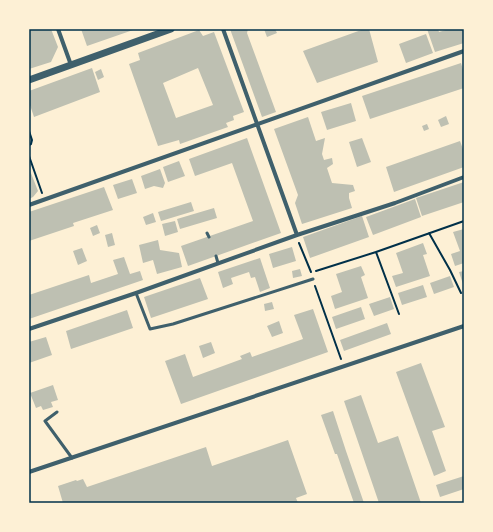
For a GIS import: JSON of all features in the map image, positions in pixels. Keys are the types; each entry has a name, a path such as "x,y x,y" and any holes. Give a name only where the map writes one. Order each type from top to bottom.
{"street":[{"path":"58,29 71,65"},
{"path":"29,80 171,29"},
{"path":"223,29 297,235"},
{"path":"29,205 464,51"},
{"path":"29,329 136,293 297,235 395,203 464,176"},
{"path":"29,472 464,326"}],"lane":[{"path":"216,256 218,263"},
{"path":"136,293 150,329 173,324 313,279"},
{"path":"57,412 45,421 72,458"}],"path":[{"path":"29,131 32,140 31,144 29,145"},
{"path":"29,156 44,200"},
{"path":"311,273 464,221"},
{"path":"429,233 461,293"},
{"path":"297,235 344,366"},
{"path":"376,252 400,314"}],"building":[{"path":"29,29 51,29 58,47 51,62 29,69"},
{"path":"81,29 136,29 87,46"},
{"path":"230,29 248,29 247,33 276,112 262,117"},
{"path":"264,29 275,29 277,33 267,37"},
{"path":"364,29 369,29 378,62 317,83 303,51"},
{"path":"427,29 438,29 439,32 449,29 464,29 464,43 435,52"},
{"path":"199,30 203,36 214,32 244,112 233,116 234,120 226,123 228,127 180,144 179,140 158,146 129,64 140,60 138,53","holes":["198,68 213,105 176,118 163,83"]},
{"path":"426,34 433,53 406,63 399,44"},
{"path":"461,63 464,73 464,88 370,119 362,96"},
{"path":"92,68 100,92 34,117 29,102 29,91"},
{"path":"101,69 104,77 98,80 95,72"},
{"path":"351,103 356,121 327,130 321,112"},
{"path":"446,116 449,124 441,127 438,120"},
{"path":"308,117 316,141 325,138 322,154 324,160 332,158 333,164 327,168 332,183 353,185 355,191 349,193 352,208 302,224 295,203 298,195 274,129"},
{"path":"427,124 429,129 424,131 422,126"},
{"path":"247,138 281,233 188,266 181,246 253,221 232,163 195,176 189,159"},
{"path":"362,138 371,162 357,167 349,142"},
{"path":"460,141 464,152 464,167 394,192 386,167"},
{"path":"179,161 185,176 168,182 163,167"},
{"path":"29,168 38,191 29,199"},
{"path":"160,169 165,183 163,188 154,186 145,189 141,176"},
{"path":"132,179 137,193 118,199 113,185"},
{"path":"464,182 464,202 422,216 416,198"},
{"path":"104,187 113,210 73,223 74,226 29,241 29,212"},
{"path":"415,199 421,217 373,235 366,217"},
{"path":"191,202 194,211 161,221 158,212"},
{"path":"214,208 217,218 180,229 177,219"},
{"path":"153,213 156,222 146,225 143,217"},
{"path":"362,216 369,237 310,258 303,237"},
{"path":"175,221 178,232 165,236 162,224"},
{"path":"97,225 100,233 93,236 90,228"},
{"path":"464,229 464,263 455,266 451,254 460,251 453,232"},
{"path":"112,233 115,245 108,247 105,235"},
{"path":"158,240 160,250 179,253 182,267 157,274 153,260 143,263 139,245"},
{"path":"423,243 427,254 423,255 430,276 396,287 392,276 403,273 396,253"},
{"path":"292,247 296,261 273,268 269,254"},
{"path":"82,248 87,261 78,265 73,251"},
{"path":"124,257 130,274 140,271 143,280 29,319 29,295 89,275 91,283 118,274 113,260"},
{"path":"260,258 270,288 260,292 255,277 251,278 249,272 231,278 233,284 223,288 218,272"},
{"path":"361,266 365,275 361,277 368,298 335,309 331,296 342,292 336,274"},
{"path":"300,269 302,276 293,278 292,271"},
{"path":"464,271 464,284 463,284 459,272"},
{"path":"450,276 454,287 434,294 430,283"},
{"path":"200,278 208,299 151,318 144,297"},
{"path":"423,285 427,297 402,305 398,293"},
{"path":"390,297 394,309 374,316 369,304"},
{"path":"272,302 274,309 265,311 264,304"},
{"path":"361,307 365,319 336,329 332,317"},
{"path":"313,309 328,352 181,404 165,361 185,354 193,377 242,359 240,356 250,352 252,357 303,339 294,315"},
{"path":"127,310 133,328 71,349 66,331"},
{"path":"279,321 283,333 272,337 267,326"},
{"path":"387,323 391,334 344,351 340,340"},
{"path":"46,337 52,355 29,363 29,342"},
{"path":"211,342 215,353 203,358 199,346"},
{"path":"421,363 445,427 432,431 446,471 434,476 396,372"},
{"path":"53,385 58,400 51,402 53,407 43,410 41,406 36,408 30,393"},
{"path":"361,395 378,443 398,436 421,503 379,503 344,401"},
{"path":"333,411 364,503 354,503 337,454 335,454 321,415"},
{"path":"288,440 307,494 296,498 298,503 63,503 58,486 83,479 87,487 206,447 212,466"},
{"path":"464,476 464,489 440,497 436,485"}]}
